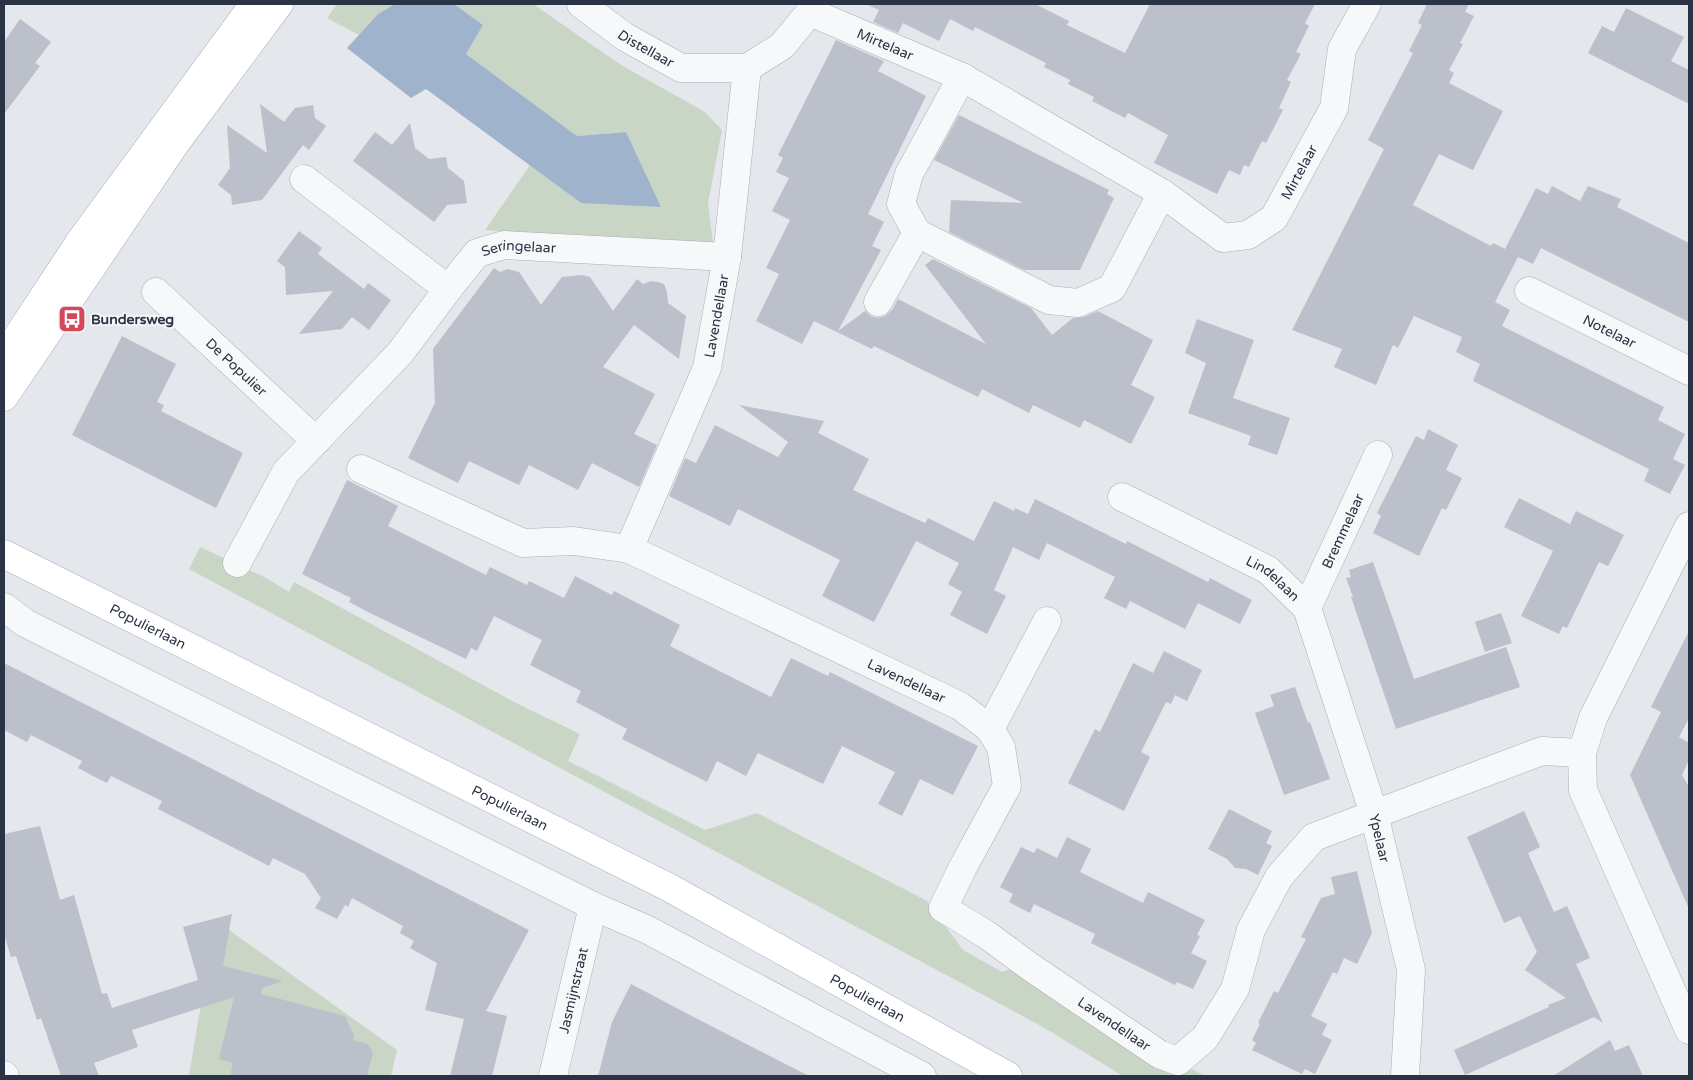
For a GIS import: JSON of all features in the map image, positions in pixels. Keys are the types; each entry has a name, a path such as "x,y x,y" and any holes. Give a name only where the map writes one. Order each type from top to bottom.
{"street":[{"path":"4,357 81,240 254,4"},
{"path":"4,397 175,144 278,4"},
{"name":"Distellaar","path":"580,4 625,37 680,68 747,68"},
{"name":"Mirtelaar","path":"812,8 962,77 1162,193 1223,238 1248,235 1274,218 1334,108 1342,49 1367,4"},
{"path":"747,68 782,46 812,8"},
{"name":"Lavendellaar","path":"629,549 707,368 727,257 747,68"},
{"path":"962,77 909,174 901,204 917,233 1049,300 1078,303 1112,288 1162,193"},
{"path":"237,563 286,472 400,353 448,289 304,179"},
{"path":"878,302 917,233"},
{"name":"Seringelaar","path":"448,289 477,253 504,245 727,257"},
{"name":"Notelaar","path":"1529,291 1689,371"},
{"name":"De Populier","path":"156,292 316,442"},
{"name":"Bremmelaar","path":"1308,608 1378,455"},
{"name":"Lavendellaar","path":"361,469 523,543 574,541 629,549 960,706 990,730 1001,747 1007,786 942,908 987,935 1029,966 1159,1054 1178,1061 1206,1038 1235,989 1252,930 1279,877 1314,836 1374,814"},
{"name":"Lindelaan","path":"1122,497 1268,570 1308,608 1374,814"},
{"path":"1689,526 1593,718 1582,753 1583,790 1689,1030"},
{"name":"Populierlaan","path":"4,554 668,887 1008,1076"},
{"path":"4,607 25,623 593,906 648,930 922,1076"},
{"path":"990,730 1047,621"},
{"name":"Ypelaar","path":"1405,1076 1411,970 1374,814 1542,751 1582,753"},
{"name":"Jasmijnstraat","path":"553,1076 593,906"}],"green space":[{"path":"337,4 395,4 378,14 359,35 327,18"},
{"path":"454,4 533,4 621,65 705,112 722,130 708,203 713,243 662,242 485,230 530,165 581,203 626,132 577,136 466,54 483,25"},
{"path":"200,547 266,578 289,592 294,582 518,704 580,734 568,761 705,830 757,813 927,901 963,950 1002,972 1020,966 1182,1073 1192,1069 1205,1076 1123,1076 1043,1027 189,569"},
{"path":"215,920 397,1050 391,1076 189,1076"}],"water":[{"path":"395,4 454,4 483,25 466,54 577,136 626,132 661,207 581,203 426,89 411,98 347,48 378,14"}],"building":[{"path":"866,4 1035,4 1069,21 1067,25 1125,53 1150,4 1315,4 1305,23 1309,26 1296,52 1301,54 1287,80 1291,82 1279,108 1283,110 1266,143 1262,141 1249,167 1244,165 1240,175 1229,170 1217,194 1154,163 1168,135 1128,113 1125,118 1092,101 1094,97 1068,84 1070,80 1044,67 1046,63 975,27 973,31 950,19 939,41 903,23 898,33 873,22 879,10"},
{"path":"1427,4 1469,4 1465,12 1474,16 1460,43 1463,44 1449,70 1454,73 1449,83 1503,111 1473,170 1439,154 1413,205 1491,246 1493,243 1505,249 1536,188 1548,194 1552,186 1580,201 1588,186 1621,199 1617,207 1689,243 1689,322 1541,248 1533,264 1518,257 1495,302 1510,310 1502,326 1664,407 1658,420 1685,434 1673,459 1685,465 1670,494 1644,481 1649,469 1473,381 1480,364 1456,352 1462,337 1414,316 1398,348 1393,345 1376,385 1334,367 1342,349 1292,330 1384,149 1368,140 1413,53 1409,51 1422,25 1418,23"},
{"path":"1626,8 1684,37 1671,61 1689,70 1689,104 1588,53 1602,26 1614,32"},
{"path":"20,19 51,42 35,63 40,66 4,114 4,42"},
{"path":"836,40 884,61 878,71 926,96 868,214 884,222 872,246 881,250 838,331 865,311 871,316 878,318 885,316 892,310 898,299 986,344 925,265 933,259 1031,308 1052,335 1073,318 1084,317 1098,311 1153,340 1131,385 1155,397 1131,444 1084,420 1080,428 1033,405 1029,413 982,389 978,397 874,346 872,349 814,321 802,344 756,321 779,274 766,268 790,220 772,211 789,178 776,172 783,158 778,155"},
{"path":"260,104 284,122 295,108 313,105 315,118 326,126 309,150 303,145 262,200 232,205 231,195 218,185 230,168 227,125 267,153"},
{"path":"959,115 1109,190 1107,194 1114,198 1080,270 1024,270 949,232 951,200 1023,203 934,160"},
{"path":"410,123 415,148 429,159 446,157 448,168 464,181 467,203 447,205 434,222 353,161 375,132 392,145"},
{"path":"299,231 322,248 318,254 364,289 368,283 391,300 369,330 352,317 342,329 299,334 333,291 286,295 285,267 277,261"},
{"path":"494,268 500,272 508,269 519,272 541,305 562,277 582,275 590,277 613,311 637,279 643,284 651,281 658,282 664,284 668,303 686,316 679,359 634,325 603,367 655,394 634,434 657,445 639,487 592,463 578,490 529,465 519,485 469,461 458,483 408,458 435,403 433,349"},
{"path":"1197,319 1254,340 1233,398 1290,418 1277,455 1248,445 1251,436 1188,413 1206,363 1185,353"},
{"path":"122,336 176,364 157,402 164,405 161,411 243,453 216,508 72,435"},
{"path":"739,405 824,421 818,433 869,459 853,490 925,523 922,529 928,518 974,541 994,501 1014,511 1015,508 1028,514 1035,499 1126,544 1127,541 1208,582 1210,578 1252,600 1240,624 1198,603 1185,629 1130,601 1126,609 1104,598 1115,577 1047,543 1039,560 1013,547 994,590 1006,596 987,634 950,615 962,592 948,584 959,563 916,541 874,622 822,596 840,560 738,509 730,526 669,496 685,458 696,463 715,425 778,457 788,442"},
{"path":"1428,429 1458,445 1446,470 1462,478 1446,510 1442,508 1419,556 1373,533 1381,516 1377,513 1416,436 1424,440"},
{"path":"347,480 398,506 388,526 486,575 490,567 527,585 529,581 564,598 575,576 612,595 614,591 680,625 670,646 771,697 791,658 828,676 830,672 978,746 953,795 920,779 902,816 878,804 895,772 842,746 823,784 758,753 746,776 717,761 707,782 622,739 627,729 576,702 581,691 530,665 542,640 494,616 477,651 471,648 466,659 372,614 349,602 351,598 302,574"},
{"path":"1519,498 1570,524 1576,511 1624,535 1608,566 1599,562 1567,628 1563,626 1559,634 1521,616 1553,551 1504,527"},
{"path":"1373,562 1414,679 1506,647 1520,687 1396,729 1346,578 1351,577 1349,570"},
{"path":"1501,613 1512,643 1485,652 1475,622"},
{"path":"1689,631 1689,718 1679,737 1689,743 1689,760 1682,775 1689,787 1689,909 1630,775 1661,712 1651,707"},
{"path":"1164,651 1202,670 1187,701 1175,695 1171,704 1166,702 1141,752 1150,757 1124,811 1068,783 1095,729 1100,732 1133,663 1153,673"},
{"path":"4,663 529,930 486,1011 507,1016 492,1076 450,1076 464,1019 425,1010 437,963 410,948 414,941 400,933 403,926 352,898 348,907 345,905 337,919 315,908 321,898 305,874 273,858 269,866 158,809 162,801 111,776 107,783 93,776 78,768 82,761 31,735 27,742 4,730"},
{"path":"1295,687 1308,723 1310,722 1330,779 1284,795 1255,713 1274,706 1270,695"},
{"path":"1229,809 1272,831 1266,843 1272,846 1258,875 1246,869 1235,868 1227,859 1208,849"},
{"path":"1524,811 1540,847 1528,853 1554,912 1567,906 1590,958 1576,964 1603,1023 1594,1017 1465,1075 1454,1050 1566,998 1525,970 1537,952 1520,916 1504,923 1467,837"},
{"path":"40,826 60,900 74,895 102,994 107,993 112,1008 198,980 183,927 232,914 223,966 283,981 262,988 261,994 345,1016 354,1036 353,1040 368,1044 373,1053 367,1076 230,1076 233,1063 219,1059 234,997 132,1030 138,1047 94,1063 99,1076 61,1076 41,1018 37,1020 16,956 11,957 4,934 4,834"},
{"path":"1067,837 1091,849 1080,872 1143,903 1148,892 1205,920 1197,935 1200,936 1191,953 1207,961 1193,989 1177,982 1175,985 1091,943 1095,934 1034,904 1030,913 1009,902 1013,894 1000,887 1021,847 1034,853 1037,848 1057,858"},
{"path":"1357,871 1372,933 1357,964 1344,958 1337,974 1333,972 1311,1016 1327,1024 1322,1035 1332,1040 1315,1074 1305,1069 1302,1074 1252,1050 1256,1043 1252,1040 1274,991 1278,993 1306,939 1301,937 1321,898 1335,894 1331,877"},
{"path":"631,984 809,1076 598,1076 612,1022"},
{"path":"1610,1040 1615,1051 1629,1045 1643,1076 1553,1076"}],"place":[{"name":"Bundersweg","path":"72,319"}]}
